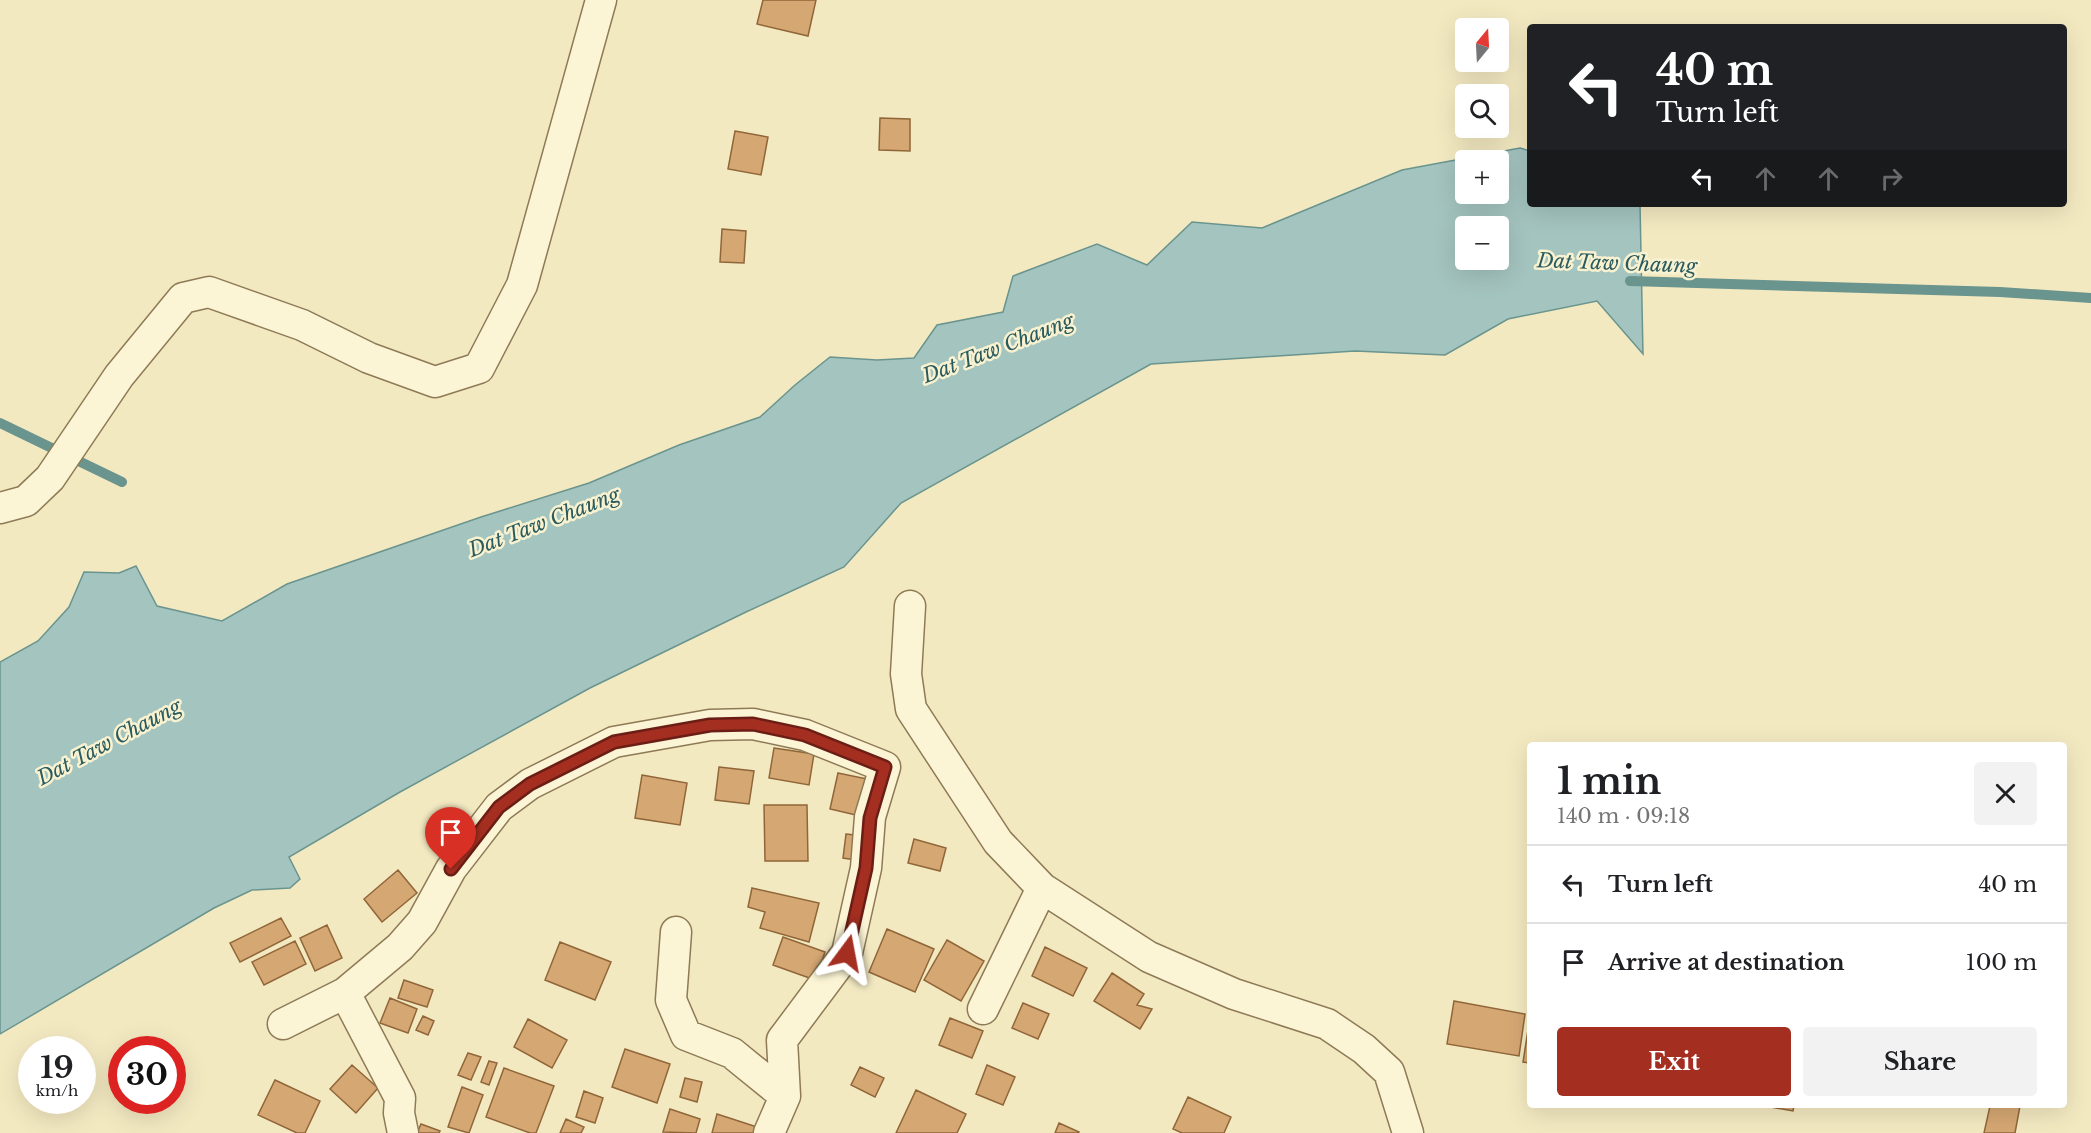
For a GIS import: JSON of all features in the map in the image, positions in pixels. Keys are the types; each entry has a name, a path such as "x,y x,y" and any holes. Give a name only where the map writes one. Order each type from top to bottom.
{"street":[{"path":"0,508 26,501 50,478 119,376 183,297 209,292 302,325 369,358 435,382 479,368 522,285 602,0"},
{"path":"910,606 906,674 911,709 998,842 1042,888 1149,957 1234,994 1326,1024 1364,1049 1389,1072 1408,1133"},
{"path":"284,1024 345,993 400,946 422,922 451,869 499,807 530,784 614,742 710,725 753,724 805,735 885,767 870,818 866,868 847,953 782,1040 785,1096 769,1133"},
{"path":"983,1009 1042,888"},
{"path":"676,932 671,1000 686,1035 732,1053 785,1096"},
{"path":"345,993 400,1098 399,1113 403,1133"}],"water":[{"path":"1520,148 1527,150 1527,207 1640,207 1643,354 1597,301 1508,319 1445,355 1355,351 1151,364 901,503 844,567 590,688 400,792 289,857 300,879 290,888 252,890 214,908 0,1034 0,662 38,641 69,607 84,572 119,573 136,566 157,606 222,621 287,584 481,517 589,483 679,445 760,417 830,357 877,360 914,358 937,325 1003,312 1013,276 1097,244 1147,265 1192,222 1262,228 1402,170 1455,160 1455,204 1509,204 1509,150"}],"building":[{"path":"763,0 816,0 808,36 757,24"},
{"path":"880,118 910,119 910,151 879,150"},
{"path":"735,131 768,137 761,175 728,169"},
{"path":"722,229 746,231 744,263 720,262"},
{"path":"774,748 814,754 809,785 769,778"},
{"path":"719,767 754,771 749,804 715,800"},
{"path":"838,773 877,781 869,818 830,809"},
{"path":"642,775 687,783 680,825 635,818"},
{"path":"764,805 807,805 808,861 765,861"},
{"path":"846,834 873,837 869,862 843,858"},
{"path":"914,839 946,848 940,871 908,863"},
{"path":"398,870 417,893 382,922 364,899"},
{"path":"752,888 819,903 809,942 760,928 765,912 748,907"},
{"path":"281,918 291,936 240,962 230,943"},
{"path":"327,925 342,958 315,971 300,938"},
{"path":"887,929 934,949 915,992 869,972"},
{"path":"783,937 825,952 815,980 773,965"},
{"path":"947,940 984,961 961,1001 924,980"},
{"path":"295,941 306,964 264,985 252,962"},
{"path":"560,942 611,962 595,1000 545,980"},
{"path":"1045,947 1087,968 1073,996 1032,976"},
{"path":"1112,973 1144,994 1137,1005 1152,1009 1140,1029 1094,1001"},
{"path":"404,980 433,990 427,1007 398,998"},
{"path":"390,998 417,1009 408,1033 380,1023"},
{"path":"1454,1001 1525,1014 1519,1056 1447,1044"},
{"path":"1023,1003 1049,1014 1038,1039 1012,1028"},
{"path":"423,1016 434,1021 428,1035 416,1030"},
{"path":"950,1018 983,1031 972,1058 939,1045"},
{"path":"528,1019 567,1040 552,1068 514,1047"},
{"path":"1527,1036 1527,1063 1523,1062"},
{"path":"625,1049 670,1064 657,1103 612,1087"},
{"path":"468,1053 481,1057 471,1080 458,1075"},
{"path":"489,1061 497,1063 489,1085 481,1082"},
{"path":"352,1065 378,1088 356,1113 330,1089"},
{"path":"987,1065 1015,1077 1003,1105 976,1094"},
{"path":"860,1067 884,1078 875,1097 851,1085"},
{"path":"504,1068 554,1086 536,1133 530,1133 486,1117"},
{"path":"685,1078 702,1082 697,1102 680,1097"},
{"path":"275,1080 320,1101 305,1133 297,1133 258,1115"},
{"path":"462,1087 483,1095 469,1133 448,1127"},
{"path":"916,1090 966,1114 957,1133 896,1133"},
{"path":"584,1091 603,1098 595,1123 576,1117"},
{"path":"1188,1097 1231,1117 1224,1133 1182,1133 1173,1129"},
{"path":"1776,1108 1794,1108 1793,1111"},
{"path":"1990,1108 2020,1108 2015,1133 1984,1133"},
{"path":"670,1109 700,1119 696,1133 663,1132"},
{"path":"717,1114 757,1127 755,1133 712,1133"},
{"path":"566,1119 584,1127 581,1133 560,1133"},
{"path":"1059,1123 1079,1132 1055,1133"},
{"path":"421,1124 440,1131 439,1133 417,1133"}],"waterway":[{"name":"Dat Taw Chaung","path":"1630,281 2000,292 2091,298"},
{"path":"0,423 122,482"}],"route":[{"path":"451,869 499,807 530,784 614,742 710,725 753,724 805,735 885,767 870,818 866,868 847,953"}]}
